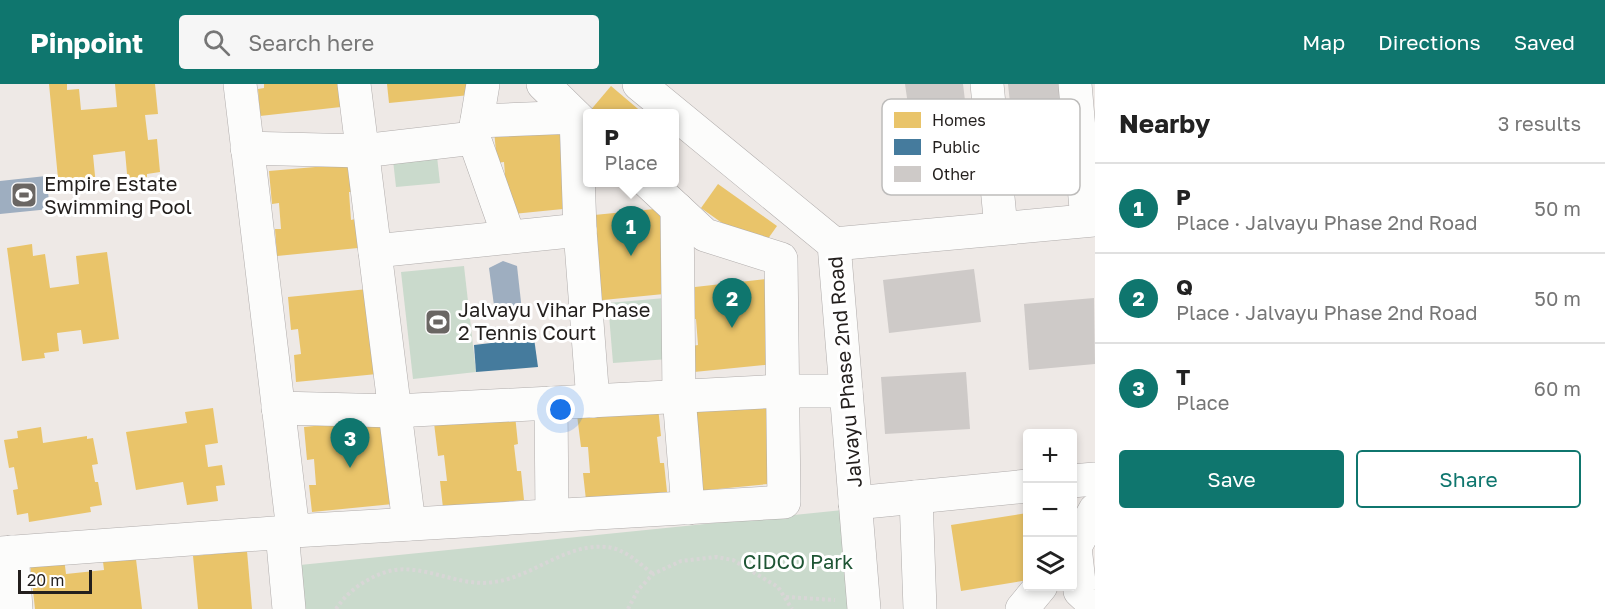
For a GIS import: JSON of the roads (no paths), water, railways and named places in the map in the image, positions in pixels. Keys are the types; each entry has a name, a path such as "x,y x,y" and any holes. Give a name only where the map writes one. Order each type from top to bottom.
{"street":[{"path":"240,84 293,531 784,502 781,259 705,235 652,187"},
{"path":"354,84 409,524"},
{"path":"483,84 476,129 509,237"},
{"path":"543,84 582,122 580,230 593,401"},
{"path":"987,84 988,99"},
{"path":"1076,84 1078,99"},
{"name":"Jalvayu Phase 2nd Road","path":"642,85 671,109"},
{"name":"Jalvayu Phase 2nd Road","path":"679,116 834,244 863,604"},
{"path":"834,244 1091,220 1080,120"},
{"path":"248,148 362,151 476,129 582,122"},
{"path":"998,195 1001,228"},
{"path":"677,209 679,396 688,507"},
{"path":"375,251 580,230"},
{"path":"278,408 395,411 782,391 846,391"},
{"path":"551,403 552,515"},
{"path":"1077,481 1095,479"},
{"path":"855,503 1023,486"},
{"path":"916,497 920,609"},
{"path":"1077,543 1095,510"},
{"path":"4,548 238,512"},
{"path":"4,548 273,533 281,536 283,543 289,609"},
{"path":"4,548 16,609"},
{"path":"1077,570 1080,591 1095,604"},
{"path":"1022,609 1037,591"}],"water":[{"name":"Empire Estate Swimming Pool","path":"46,176 50,209 0,214 0,181"},
{"path":"503,261 517,266 522,311 509,317 495,313 489,268"}],"place":[{"name":"Empire Estate Swimming Pool","path":"24,195"},
{"name":"P","path":"631,256"},
{"name":"Jalvayu Vihar Phase 2 Tennis Court","path":"438,322"},
{"name":"Q","path":"732,328"},
{"name":"T","path":"350,468"}],"park label":[{"name":"CIDCO Park","path":"798,562"}]}
